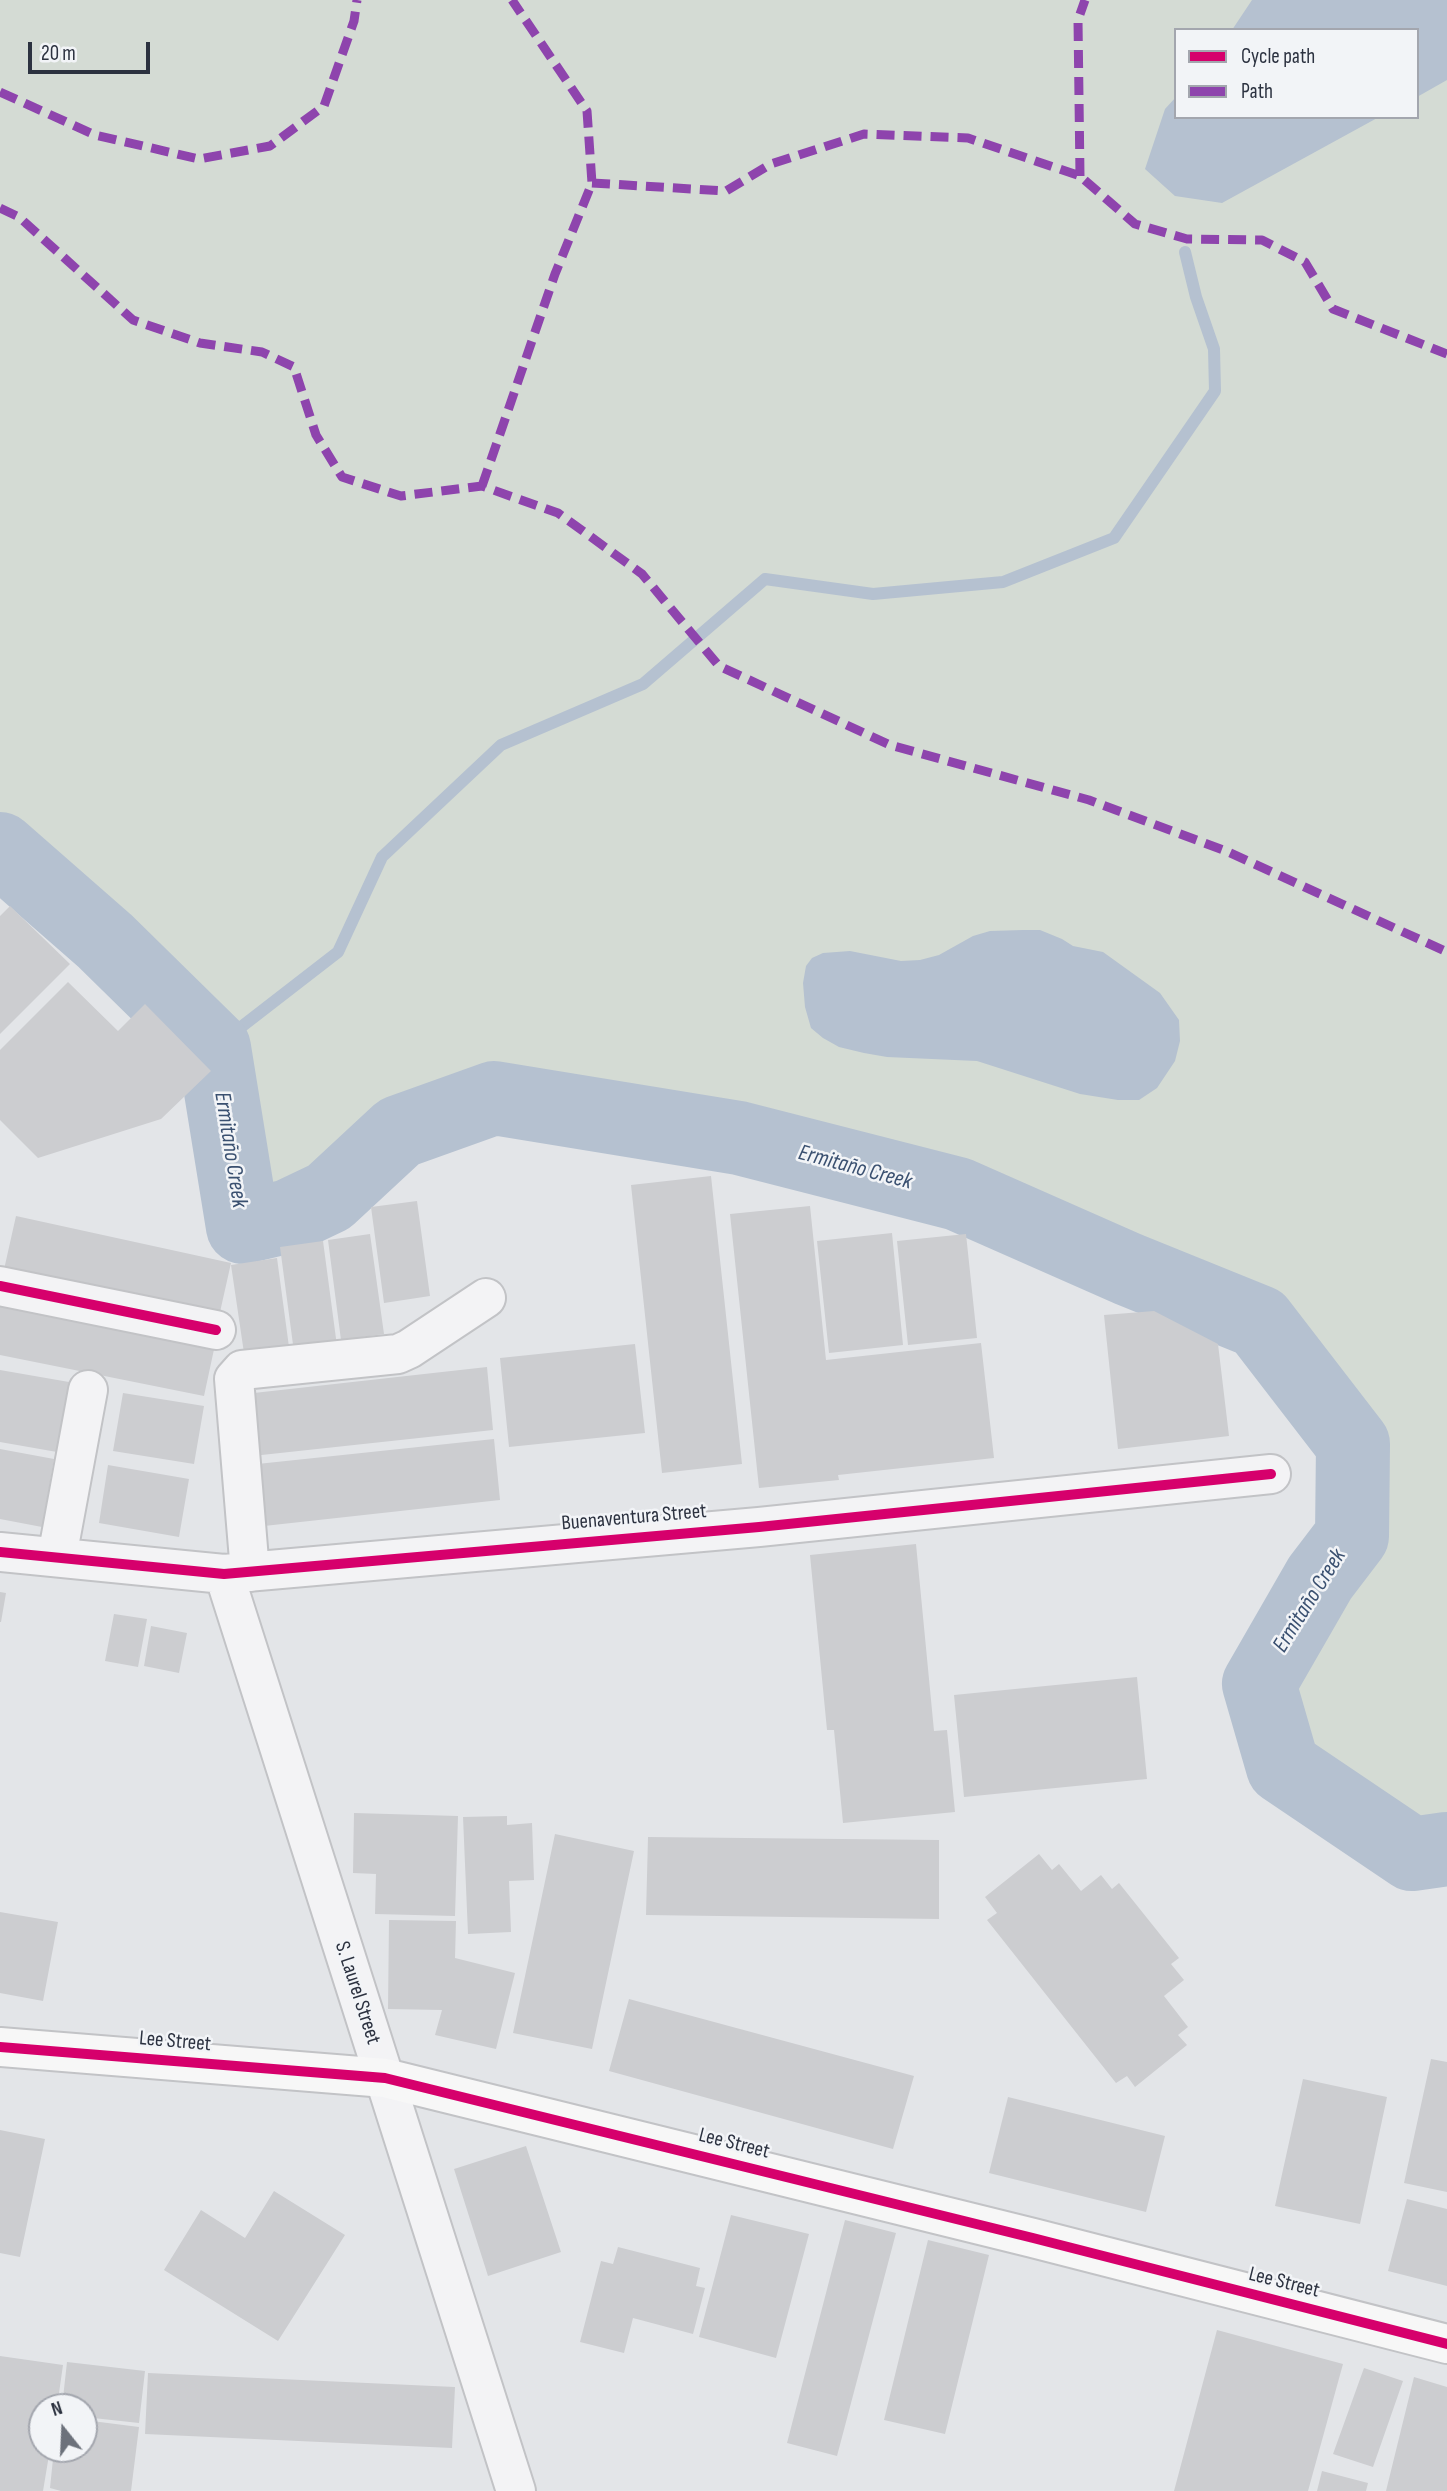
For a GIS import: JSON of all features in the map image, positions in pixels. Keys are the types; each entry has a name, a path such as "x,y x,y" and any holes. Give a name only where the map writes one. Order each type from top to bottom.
{"street":[{"path":"0,1286 216,1330"},
{"name":"S. Laurel Street","path":"486,1298 398,1354 242,1370 234,1378 237,1573 385,2078 516,2491"},
{"path":"57,1557 88,1391"},
{"name":"Buenaventura Street","path":"0,1552 237,1573 759,1527 1271,1474"},
{"name":"Lee Street","path":"0,2047 385,2078 1033,2238 1447,2344"}],"shaded area":[{"path":"0,0 1447,0 1447,1849 1412,1854 1283,1767 1259,1684 1320,1578 1353,1444 1259,1322 1128,1269 958,1194 739,1138 494,1098 399,1132 329,1197 289,1216 243,1227 214,1048 105,941 0,849"}],"water":[{"path":"1252,0 1447,0 1447,80 1419,96 1419,28 1233,28"},
{"path":"1174,99 1174,119 1375,119 1222,203 1175,196 1145,169 1165,109"},
{"path":"1040,930 1073,946 1103,952 1160,993 1179,1020 1180,1041 1175,1061 1157,1088 1139,1100 1118,1100 1080,1094 977,1061 887,1057 864,1053 839,1047 811,1028 805,1007 803,983 806,966 812,958 823,953 850,951 901,961 920,960 939,955 973,936 990,931"}],"building":[{"path":"10,906 70,964 0,1034 0,916"},
{"path":"68,982 118,1031 145,1004 211,1071 161,1119 38,1158 0,1120 0,1050"},
{"path":"711,1176 742,1464 662,1473 631,1185"},
{"path":"417,1201 430,1296 384,1303 371,1207"},
{"path":"810,1206 826,1360 981,1343 994,1458 838,1475 839,1480 759,1488 730,1214"},
{"path":"16,1216 231,1263 218,1321 3,1274"},
{"path":"892,1233 903,1345 829,1353 817,1241"},
{"path":"370,1234 384,1334 341,1340 328,1240"},
{"path":"966,1234 977,1338 908,1345 897,1241"},
{"path":"323,1241 337,1346 294,1352 280,1247"},
{"path":"277,1258 289,1347 244,1353 231,1265"},
{"path":"0,1297 216,1340 204,1396 0,1355"},
{"path":"1154,1311 1218,1344 1229,1436 1118,1449 1104,1315"},
{"path":"635,1344 645,1433 509,1447 500,1358"},
{"path":"487,1367 493,1430 243,1457 236,1395"},
{"path":"0,1370 69,1382 57,1452 0,1442"},
{"path":"123,1393 204,1406 194,1464 113,1451"},
{"path":"494,1439 500,1500 255,1527 248,1465"},
{"path":"0,1449 54,1459 42,1527 0,1519"},
{"path":"108,1465 189,1479 179,1537 99,1523"},
{"path":"916,1544 934,1731 947,1730 955,1812 843,1823 834,1730 827,1730 810,1555"},
{"path":"0,1592 6,1593 1,1622 0,1622"},
{"path":"114,1614 147,1619 138,1667 105,1661"},
{"path":"151,1626 187,1633 179,1673 144,1666"},
{"path":"1137,1677 1147,1779 964,1797 954,1695"},
{"path":"354,1813 458,1816 455,1916 375,1914 376,1874 353,1873"},
{"path":"507,1816 507,1825 532,1823 534,1880 509,1881 511,1932 468,1934 463,1817"},
{"path":"555,1834 634,1851 592,2049 513,2033"},
{"path":"648,1837 939,1840 939,1919 646,1915"},
{"path":"1039,1854 1052,1870 1059,1864 1081,1891 1101,1875 1112,1889 1119,1883 1179,1958 1171,1964 1184,1980 1164,1996 1188,2027 1178,2035 1187,2045 1135,2087 1127,2076 1116,2083 987,1920 997,1913 985,1897"},
{"path":"0,1912 58,1922 43,2001 0,1993"},
{"path":"389,1920 456,1921 455,1958 515,1973 496,2049 435,2035 442,2010 388,2009"},
{"path":"629,1999 914,2076 893,2149 609,2071"},
{"path":"1431,2059 1447,2062 1447,2192 1404,2183"},
{"path":"1303,2079 1387,2097 1360,2224 1275,2206"},
{"path":"1008,2097 1165,2136 1146,2212 989,2173"},
{"path":"0,2130 45,2139 20,2257 0,2253"},
{"path":"526,2146 561,2252 488,2276 454,2169"},
{"path":"274,2191 345,2235 278,2341 164,2270 201,2210 245,2238"},
{"path":"1407,2199 1447,2209 1447,2286 1388,2271"},
{"path":"731,2215 809,2234 776,2358 699,2337"},
{"path":"845,2220 896,2233 837,2456 787,2443"},
{"path":"928,2240 989,2255 945,2434 884,2420"},
{"path":"618,2247 700,2268 696,2286 705,2288 693,2334 633,2318 624,2353 580,2342 601,2261 613,2264"},
{"path":"1217,2330 1343,2364 1308,2491 1174,2491"},
{"path":"0,2356 63,2365 59,2393 28,2393 28,2463 48,2463 43,2491 0,2491"},
{"path":"67,2362 145,2371 139,2423 98,2419 98,2393 64,2393"},
{"path":"1364,2368 1403,2381 1373,2467 1333,2454"},
{"path":"148,2373 455,2387 452,2448 145,2434"},
{"path":"1414,2377 1447,2387 1447,2491 1386,2491"},
{"path":"98,2422 139,2427 131,2491 61,2491 50,2488 53,2463 98,2463"},
{"path":"1322,2471 1368,2483 1366,2491 1317,2491"}],"waterway":[{"path":"214,1048 338,952 382,857 501,745 643,684 765,579 873,594 1003,582 1114,538 1215,391 1214,349 1196,297 1185,252"},
{"name":"Ermitaño Creek","path":"0,849 105,941 214,1048 243,1227 289,1216 329,1197 399,1132 494,1098 739,1138 958,1194 1128,1269 1259,1322 1353,1444 1352,1536 1320,1578 1259,1684 1283,1767 1412,1854 1447,1849"}],"marked path":[{"path":"0,92 95,135 199,159 270,146 324,106 354,21 357,0"},
{"path":"482,486 555,274 592,183 587,111 512,0"},
{"path":"1080,176 1078,20 1085,0"},
{"path":"592,183 726,191 771,164 864,134 968,138 1080,176 1135,224 1187,239 1262,240 1305,262 1333,309 1447,354"},
{"path":"0,208 19,217 133,320 200,343 262,352 294,367 316,435 342,477 401,496 482,486 558,513 642,574 719,666 890,745 1089,800 1226,851 1447,952"}],"cycle path":[{"path":"0,1286 216,1330"},
{"path":"0,1552 224,1574 759,1527 1271,1474"},
{"path":"0,2047 385,2078 1033,2238 1447,2344"}]}
